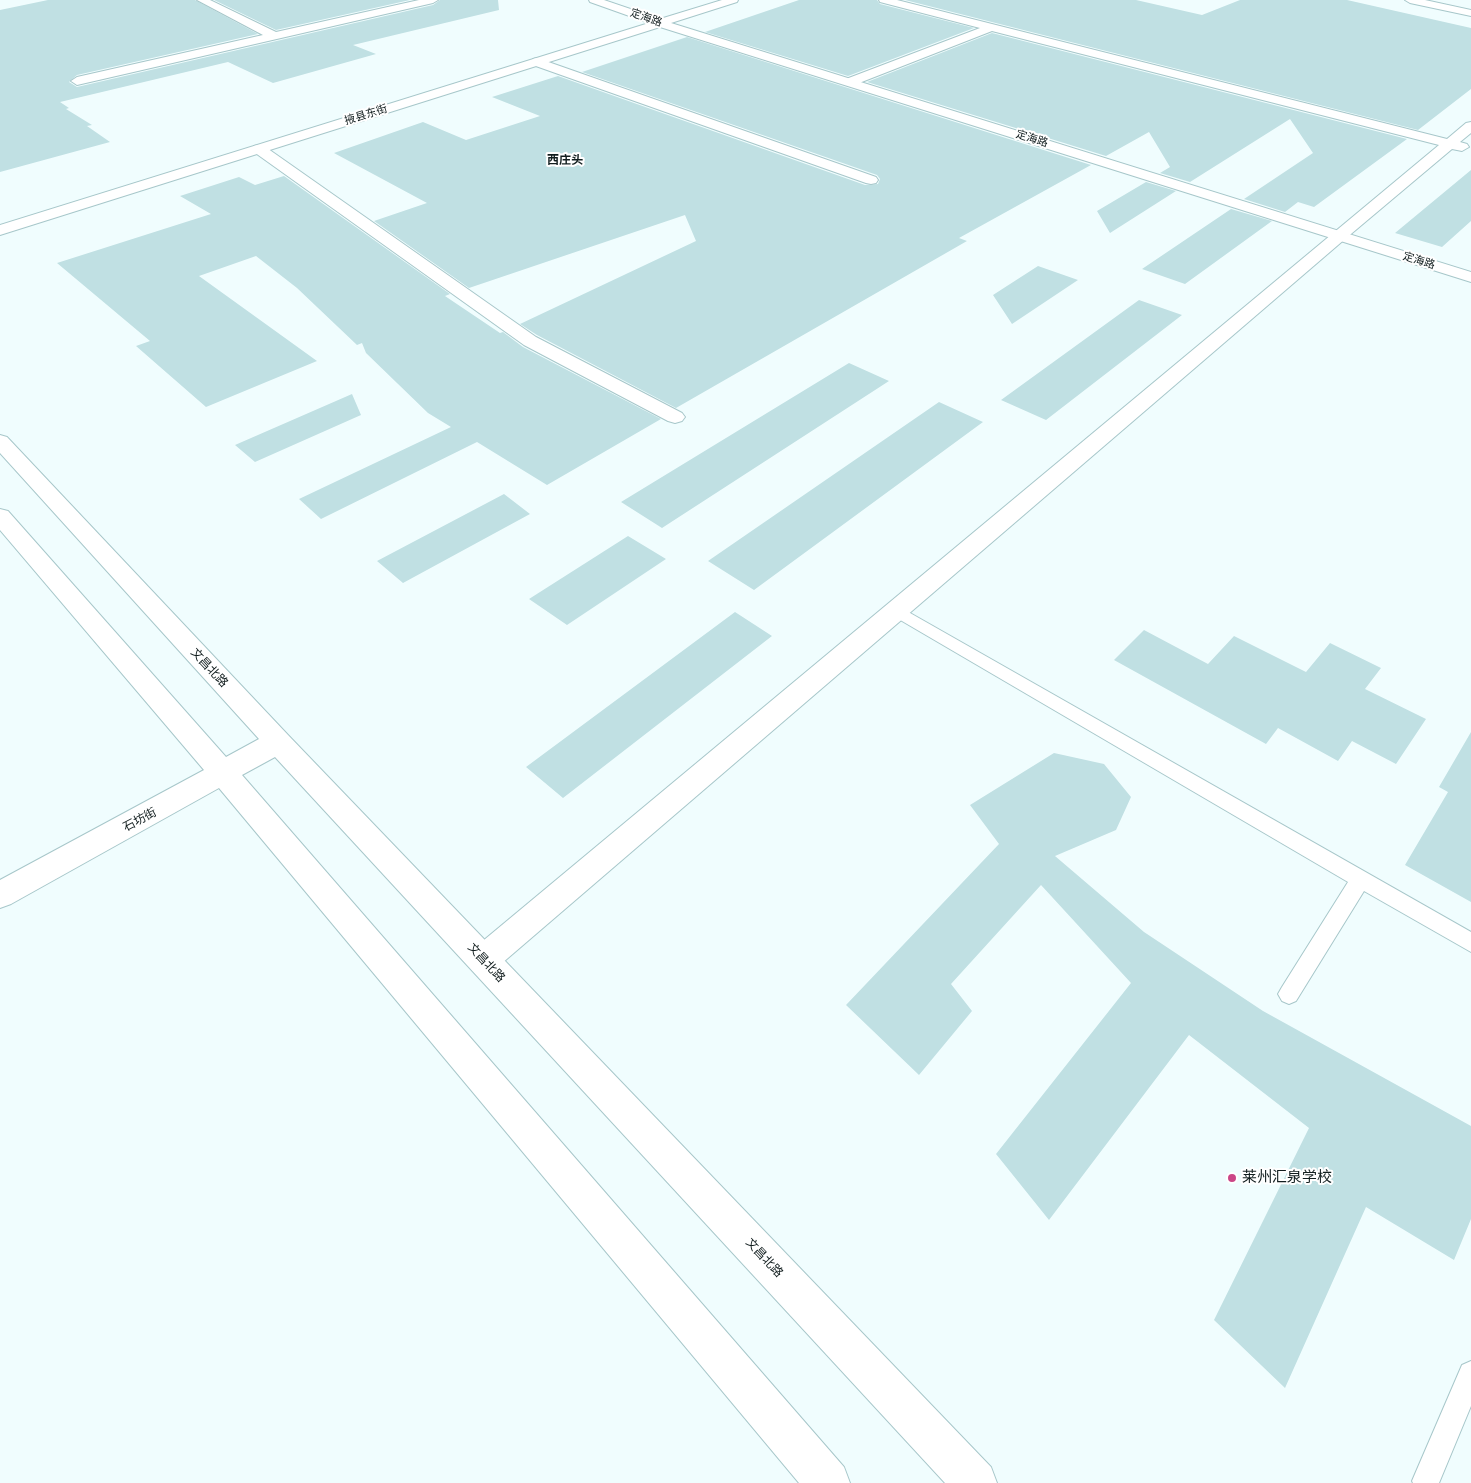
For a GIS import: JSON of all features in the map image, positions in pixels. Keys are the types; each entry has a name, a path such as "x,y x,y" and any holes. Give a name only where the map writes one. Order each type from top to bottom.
{"street":[{"path":"202,0 274,36"},
{"path":"381,0 400,8"},
{"path":"76,81 433,0"},
{"name":"定海路","path":"594,0 660,23 1471,277"},
{"name":"掖县东街","path":"0,230 733,0"},
{"path":"884,0 1471,150"},
{"path":"1410,0 1471,13"},
{"path":"1460,0 1471,2"},
{"path":"850,82 990,28"},
{"path":"537,62 871,180"},
{"path":"483,960 1471,126"},
{"path":"259,149 530,341 675,417"},
{"name":"文昌北路","path":"0,441 278,742 976,1483"},
{"path":"0,516 224,774 828,1483"},
{"name":"石坊街","path":"0,895 224,774 278,742"}],"lane":[{"path":"896,610 1471,943"},
{"path":"1289,994 1361,879"},
{"path":"1426,1481 1471,1374"}],"building":[{"path":"48,0 195,0 258,34 77,75 69,82 77,87 433,5 440,0 498,0 499,10 353,45 376,54 273,83 228,62 60,102 69,108 66,109 92,125 87,126 110,142 0,172 0,10"},
{"path":"214,0 410,0 276,30"},
{"path":"799,0 877,0 880,4 974,28 848,76 705,32"},
{"path":"905,0 1136,0 1202,15 1240,0 1347,0 1471,28 1471,89 1418,130"},
{"path":"992,33 1407,139 1314,207 1298,202 1285,212 1244,199 1313,153 1290,119 1190,182 1160,173 1170,167 1149,132 1106,156 867,82"},
{"path":"687,37 1091,165 959,238 967,241 676,408 537,335 520,324 696,241 685,215 469,288 374,221 427,203 334,153 423,122 466,140 540,116 492,97 558,76 865,185 878,184 880,179 877,175 582,72"},
{"path":"1471,170 1471,221 1442,247 1395,233"},
{"path":"284,176 450,294 445,296 500,333 503,332 523,347 661,419 547,485 477,442 321,519 299,499 451,427 428,413 366,353 362,343 357,345 297,288 256,256 199,276 317,361 206,407 136,346 150,341 57,263 211,214 180,196 239,177 255,185"},
{"path":"1146,182 1176,191 1110,233 1097,211"},
{"path":"1231,209 1272,221 1185,284 1142,269"},
{"path":"1038,266 1078,280 1012,324 993,295"},
{"path":"1139,300 1182,315 1046,420 1001,400"},
{"path":"849,363 889,381 662,528 621,502"},
{"path":"352,394 361,415 255,462 235,445"},
{"path":"939,402 983,422 754,590 708,561"},
{"path":"504,494 530,514 403,583 377,561"},
{"path":"628,536 666,559 567,625 529,599"},
{"path":"735,612 772,636 563,798 526,767"},
{"path":"1144,630 1208,664 1234,636 1306,672 1330,643 1381,668 1365,689 1426,719 1396,764 1352,741 1338,761 1278,728 1266,744 1114,660"},
{"path":"1471,732 1471,902 1405,865 1448,792 1439,787"},
{"path":"1054,753 1104,764 1131,797 1116,830 1055,856 1144,932 1263,1011 1471,1126 1471,1219 1454,1260 1366,1207 1285,1388 1214,1320 1309,1128 1189,1035 1049,1220 996,1154 1131,983 1041,885 951,984 972,1011 919,1075 846,1005 999,844 970,805"}],"place":[{"name":"莱州汇泉学校","path":"1232,1178"}],"district":[{"name":"西庄头","path":"565,161"}]}
